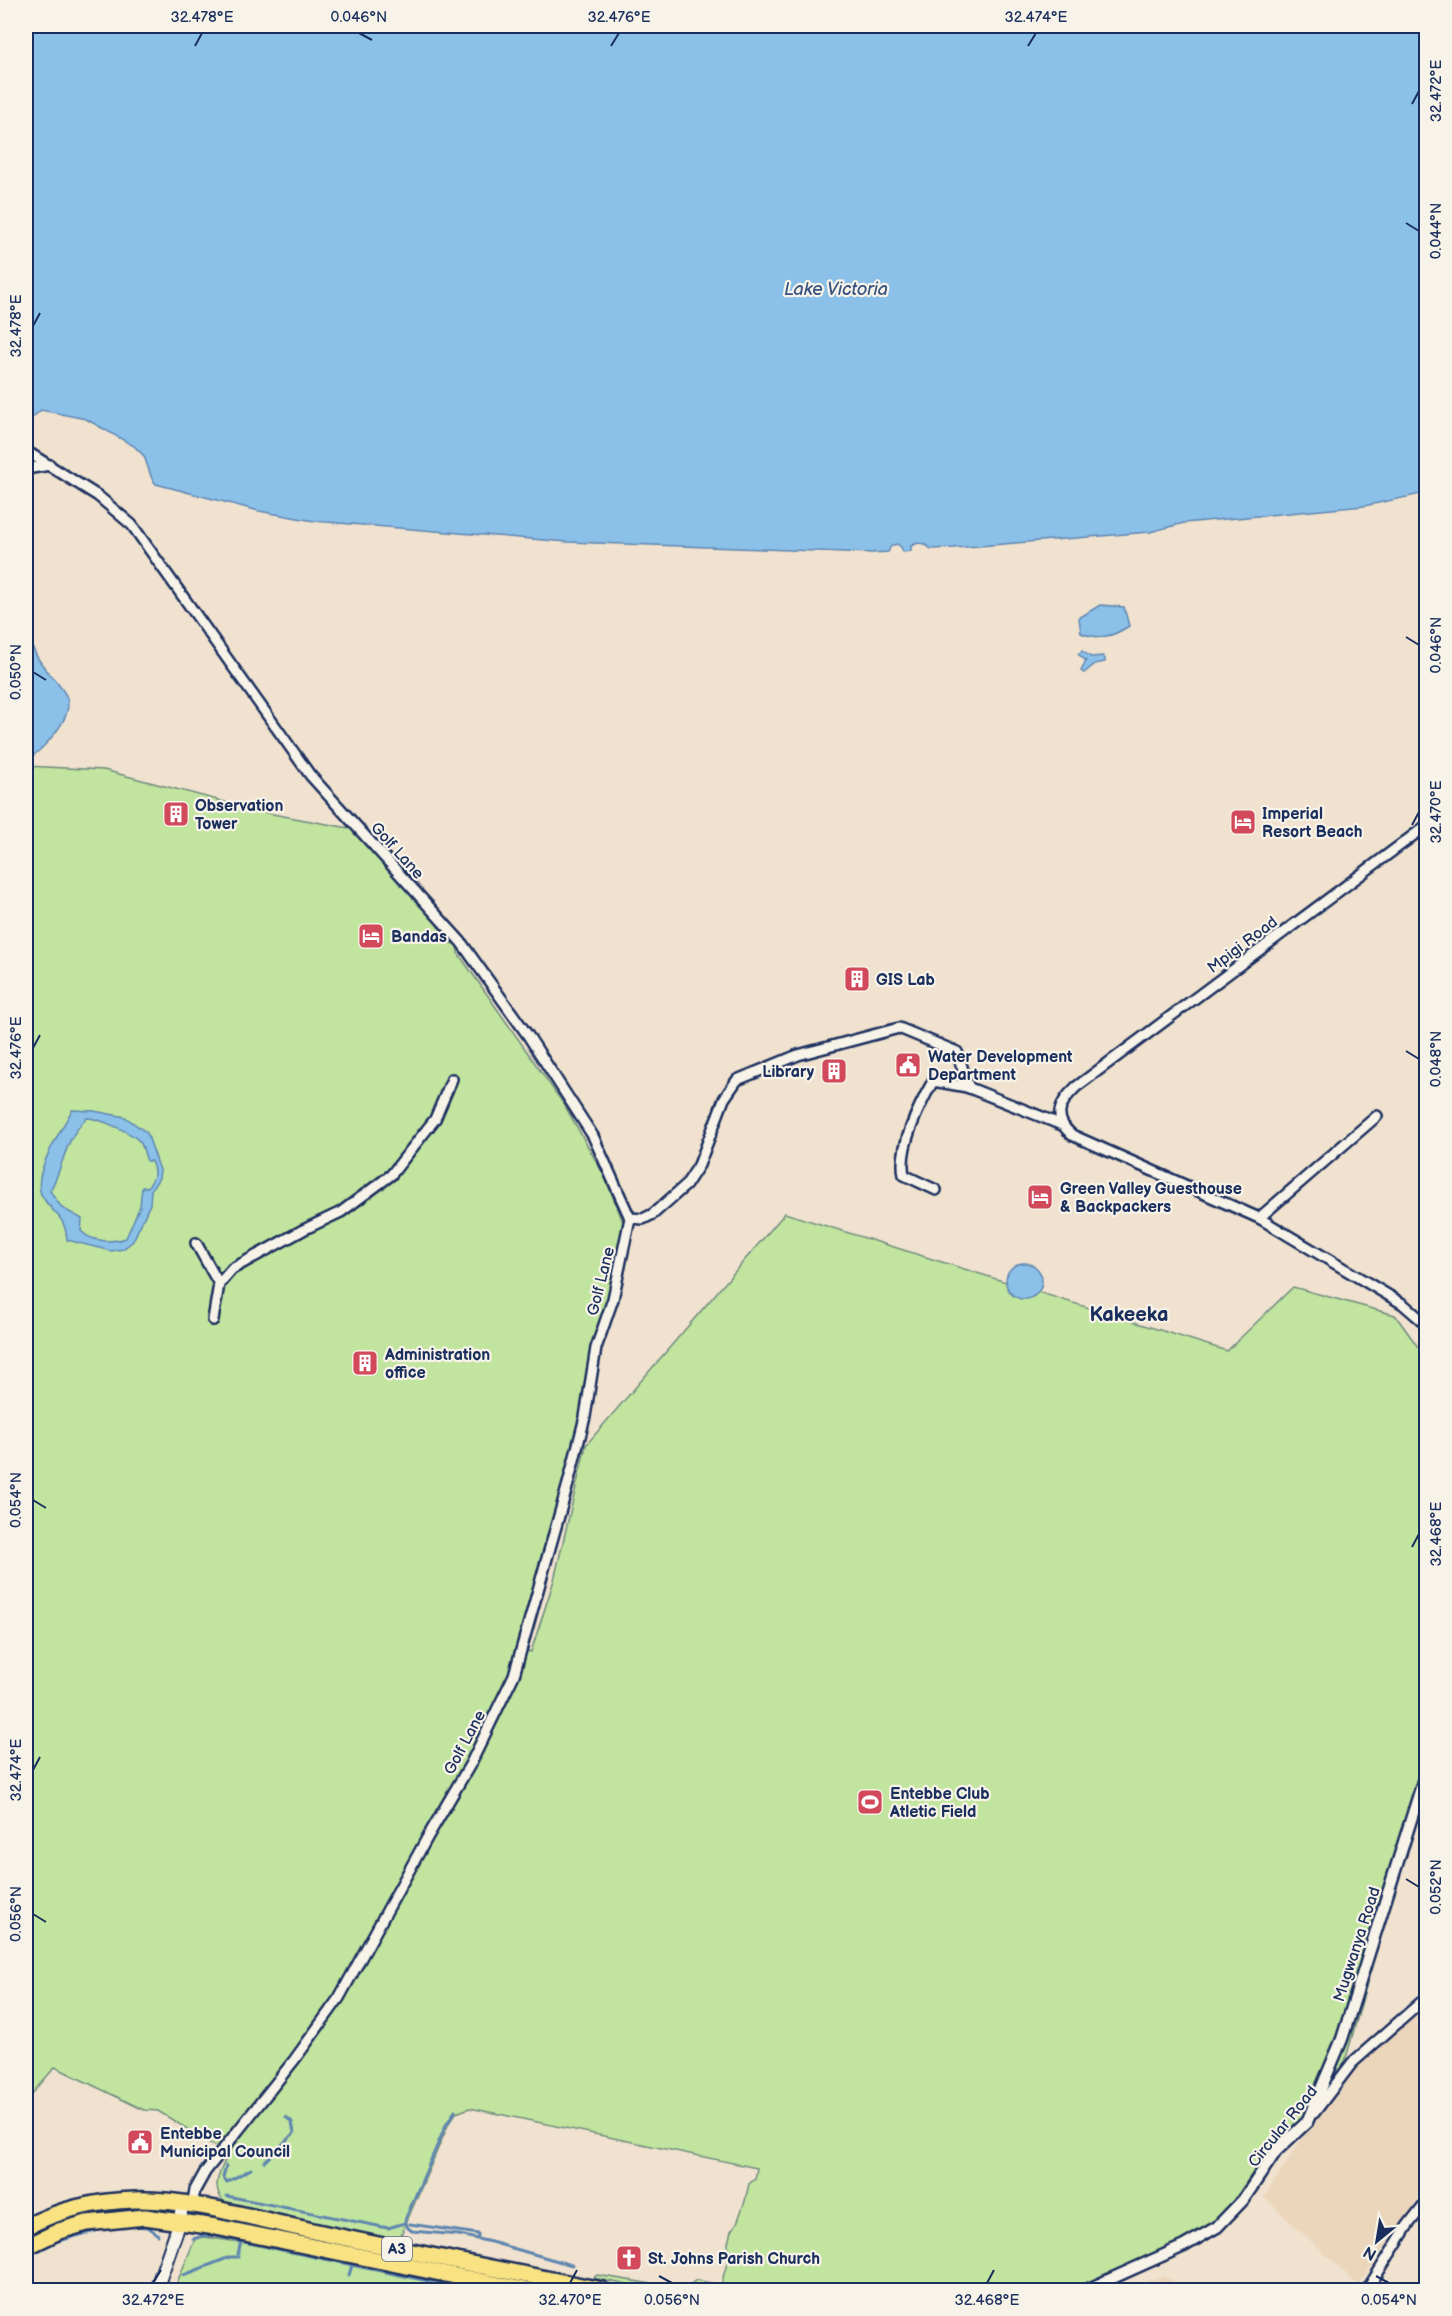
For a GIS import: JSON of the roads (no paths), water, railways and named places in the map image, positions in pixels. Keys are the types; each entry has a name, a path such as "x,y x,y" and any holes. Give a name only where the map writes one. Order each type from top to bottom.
{"highway":[{"name":"A3","path":"26,2227 46,2216 73,2207 135,2200 187,2205 602,2290"},
{"name":"A3","path":"26,2247 59,2231 110,2219 145,2217 249,2234 524,2290"}],"main road":[{"path":"156,2290 187,2205"}],"street":[{"name":"Golf Lane","path":"26,451 98,496 132,525 310,775 461,942 528,1037 593,1136 630,1218 614,1299 596,1348 585,1417 571,1473 535,1605 513,1675 471,1763 426,1838 339,1998 267,2095 215,2158 198,2183 187,2205"},
{"path":"26,469 50,465"},
{"name":"Mpigi Road","path":"1062,1125 1060,1108 1065,1097 1076,1087 1426,828"},
{"path":"630,1218 643,1219 653,1214 686,1185 699,1165 724,1099 737,1080 773,1064 899,1028 957,1052 969,1088"},
{"path":"213,1320 219,1284 232,1269 341,1212 391,1174 435,1119 452,1079"},
{"path":"936,1190 903,1176 901,1162 923,1099 933,1081 969,1088 1062,1125 1072,1135 1259,1218 1403,1304 1426,1324"},
{"path":"1259,1218 1377,1116"},
{"path":"196,1243 219,1284"},
{"name":"Mugwanya Road","path":"1307,2122 1342,2039 1426,1772"},
{"name":"Circular Road","path":"1086,2290 1184,2247 1217,2227 1243,2200 1276,2151 1307,2122 1352,2063 1426,1998"},
{"path":"1367,2290 1408,2225 1426,2202"}],"water":[{"name":"Lake Victoria","path":"26,26 1426,26 1426,493 1364,506 1184,523 1150,532 954,548 931,549 919,543 911,546 911,551 903,552 897,544 891,546 888,552 872,553 568,542 314,521 259,511 156,484 144,456 134,446 86,419 41,410 26,423"},
{"path":"1100,605 1124,607 1129,626 1106,636 1081,633 1079,618"},
{"path":"26,630 39,660 65,693 68,706 66,715 55,734 26,761"},
{"path":"1082,651 1091,657 1103,656 1105,662 1095,664 1084,673 1081,671 1086,661 1078,654"},
{"path":"72,1110 94,1111 125,1117 147,1133 160,1170 159,1178 151,1190 150,1204 133,1241 123,1249 111,1251 67,1240 64,1225 42,1196 39,1187 44,1165","holes":["87,1118 99,1120 136,1138 141,1144 147,1161 151,1161 154,1169 150,1184 148,1187 142,1187 140,1206 126,1238 121,1240 102,1241 85,1235 81,1231 82,1219 62,1208 50,1191 73,1135"]},
{"path":"1024,1263 1036,1269 1042,1281 1036,1293 1024,1299 1012,1293 1006,1281 1012,1269"}],"waterway":[{"path":"455,2111 446,2125 405,2220 408,2228 412,2231 459,2235 491,2242 572,2265"},
{"path":"264,2162 294,2133 292,2122 286,2117"},
{"path":"226,2166 223,2177 227,2182 251,2169"},
{"path":"152,2193 171,2194"},
{"path":"227,2196 388,2228 405,2223"},
{"path":"410,2224 478,2234 478,2239"},
{"path":"130,2226 148,2227 158,2235"},
{"path":"26,2257 58,2241 102,2229"},
{"path":"193,2239 216,2236 433,2282"},
{"path":"238,2254 241,2241"},
{"path":"184,2275 230,2257 238,2257"},
{"path":"349,2275 352,2265"},
{"path":"438,2283 476,2290"}],"place":[{"name":"Observation Tower","path":"176,814"},
{"name":"Imperial Resort Beach","path":"1243,822"},
{"name":"Bandas","path":"371,936"},
{"name":"GIS Lab","path":"857,979"},
{"name":"Water Development Department","path":"908,1065"},
{"name":"Library","path":"834,1071"},
{"name":"Green Valley Guesthouse & Backpackers","path":"1040,1197"},
{"name":"Administration office","path":"365,1363"},
{"name":"Entebbe Club Atletic Field","path":"870,1802"},
{"name":"Entebbe Municipal Council","path":"140,2142"},
{"name":"St. Johns Parish Church","path":"629,2258"}],"district":[{"name":"Kakeeka","path":"1129,1314"}]}
